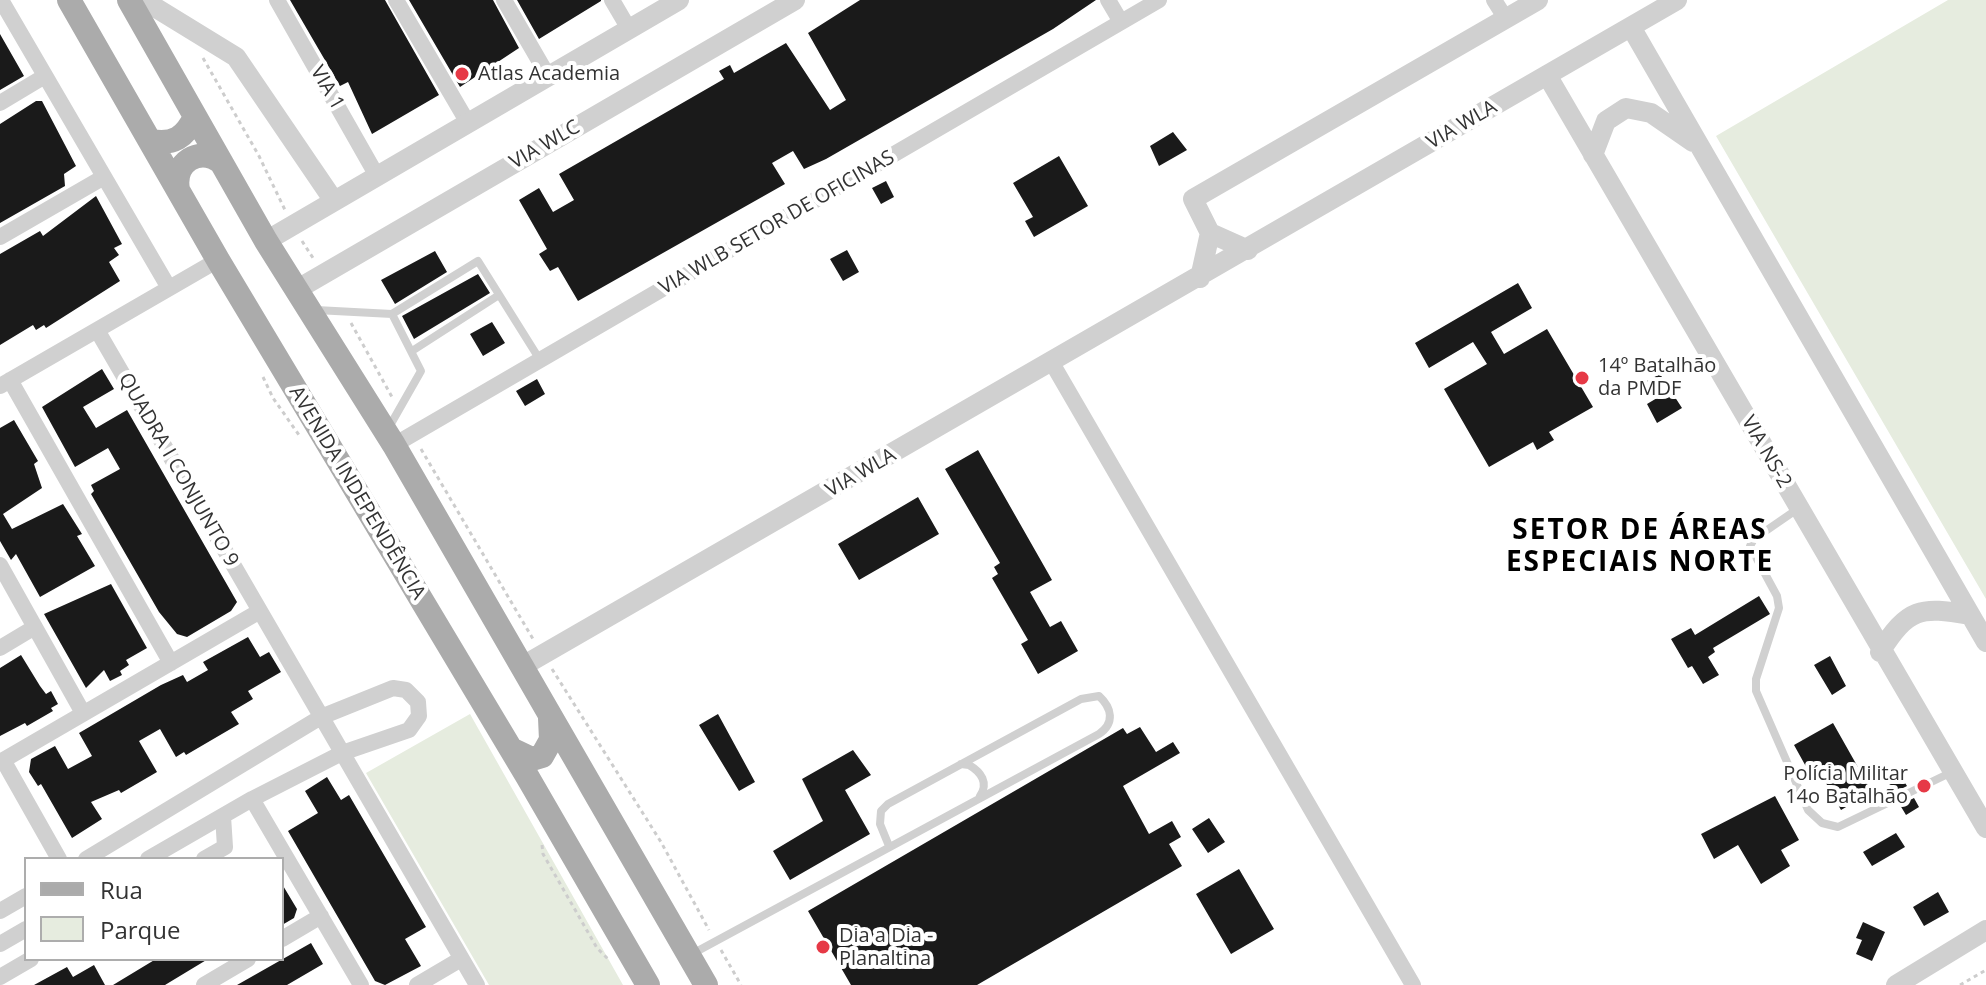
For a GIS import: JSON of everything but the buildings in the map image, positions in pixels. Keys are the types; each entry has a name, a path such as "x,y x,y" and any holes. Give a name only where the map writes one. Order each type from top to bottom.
{"main road":[{"name":"AVENIDA INDEPENDÊNCIA","path":"69,0 218,260 511,749 648,985"},
{"path":"129,0 302,300 397,438 521,667 706,985"},
{"path":"151,141 162,143 184,136 195,117"},
{"path":"178,190 178,172 189,159 206,155 221,162"},
{"path":"511,749 532,759 542,756 551,740 550,718"},
{"path":"540,798 539,782 545,774 563,766 580,771"}],"street":[{"path":"1,0 169,288"},
{"path":"143,0 236,57 334,201"},
{"name":"VIA 1","path":"277,0 377,176"},
{"path":"396,0 468,123"},
{"path":"504,0 548,76"},
{"path":"612,0 629,29"},
{"path":"266,241 679,0"},
{"name":"VIA WLC","path":"302,300 323,274 795,0"},
{"path":"1108,0 1121,22"},
{"name":"VIA WLB SETOR DE OFICINAS","path":"397,438 540,360 1159,0"},
{"path":"1494,0 1506,19"},
{"path":"1200,278 1210,233 1193,199 1538,0"},
{"name":"VIA WLA","path":"521,667 1200,278 1677,0"},
{"path":"1631,27 1986,642"},
{"name":"VIA NS-2","path":"1547,75 1880,652 1986,828"},
{"path":"0,103 45,76"},
{"path":"1593,155 1606,121 1626,108 1651,113 1700,146"},
{"path":"0,237 104,177"},
{"path":"1210,233 1248,250"},
{"path":"171,663 5,383 218,260"},
{"name":"QUADRA I CONJUNTO 9","path":"97,330 477,985"},
{"path":"1052,363 1413,985"},
{"path":"0,565 83,713"},
{"path":"1880,652 1896,627 1912,613 1936,609 1970,615"},
{"path":"58,857 2,761 260,611"},
{"path":"0,648 35,627"},
{"path":"89,857 321,717 393,688 406,690 418,702 419,716 409,730 342,753 252,799 151,857"},
{"path":"252,799 361,985"},
{"path":"208,857 225,847 223,816"},
{"path":"0,911 24,897"},
{"path":"284,938 321,916"},
{"path":"0,944 24,930"},
{"path":"1896,985 1986,930"},
{"path":"417,985 461,959"},
{"path":"0,977 28,961"},
{"path":"204,985 245,961"}],"lane":[{"path":"302,300 344,312 392,314 478,261 540,360"},
{"path":"412,351 499,295"},
{"path":"392,314 421,371 399,410 397,438"},
{"path":"1799,508 1754,539 1750,546 1777,596 1779,608 1756,679 1756,691 1808,810 1822,823 1838,827 1953,772"},
{"path":"689,956 1104,730 1111,713 1107,702 1099,696 1090,695 881,811 880,824 889,846"},
{"path":"961,764 974,768 982,777 984,791 980,797"}],"path":[{"path":"198,51 259,156 292,226 323,274"},
{"path":"344,312 399,410"},
{"path":"397,438 543,655 661,842 741,985"},
{"path":"1960,985 1986,970"}],"green space":[{"path":"1948,0 1986,0 1986,599 1716,136"},
{"path":"470,714 623,985 489,985 366,773"}],"place":[{"name":"Atlas Academia","path":"462,74"},
{"name":"14º Batalhão da PMDF","path":"1582,378"},
{"name":"Polícia Militar 14o Batalhão","path":"1924,786"},
{"name":"Dia a Dia - Planaltina","path":"823,947"}],"district":[{"name":"SETOR DE ÁREAS ESPECIAIS NORTE","path":"1640,547"}]}
